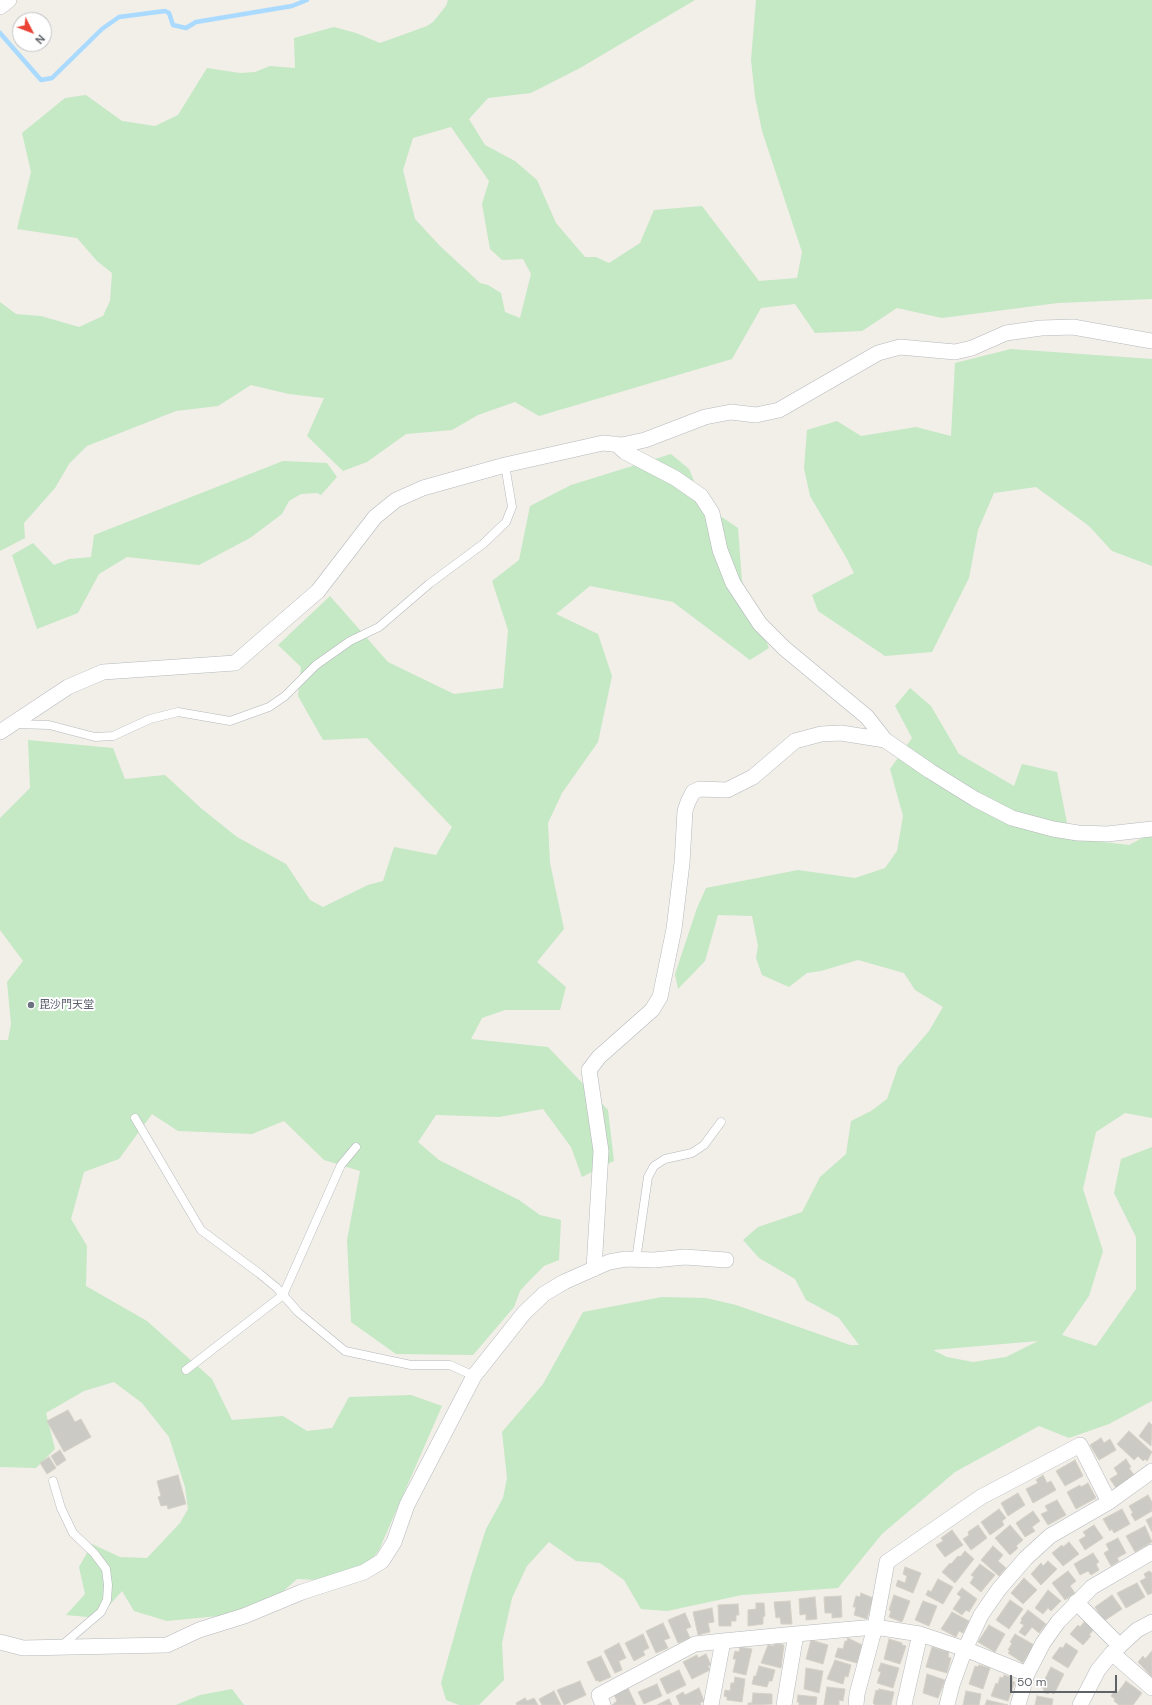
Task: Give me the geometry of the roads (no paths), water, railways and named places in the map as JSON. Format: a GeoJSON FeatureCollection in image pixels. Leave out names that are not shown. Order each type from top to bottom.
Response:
{"type":"FeatureCollection","features":[{"type":"Feature","properties":{"kind":"street"},"geometry":{"type":"LineString","coordinates":[[0,7],[9,0]]}},
{"type":"Feature","properties":{"kind":"street"},"geometry":{"type":"LineString","coordinates":[[0,732],[68,687],[103,672],[235,663],[318,592],[375,517],[396,500],[423,488],[505,465],[603,443],[622,445],[645,440],[705,417],[731,412],[756,415],[779,410],[878,353],[900,347],[955,352],[972,348],[1006,333],[1041,328],[1073,327],[1152,341]]}},
{"type":"Feature","properties":{"kind":"street"},"geometry":{"type":"LineString","coordinates":[[616,444],[625,452],[675,478],[701,496],[712,513],[720,550],[733,583],[760,624],[784,648],[867,717],[885,740],[930,771],[975,799],[1012,818],[1053,829],[1078,833],[1107,834],[1152,829]]}},
{"type":"Feature","properties":{"kind":"street"},"geometry":{"type":"LineString","coordinates":[[594,1269],[601,1151],[588,1070],[599,1057],[652,1010],[660,997],[674,929],[682,863],[685,811],[690,797],[693,792],[700,789],[728,790],[740,784],[753,777],[795,741],[821,734],[841,733],[885,740]]}},
{"type":"Feature","properties":{"kind":"street"},"geometry":{"type":"LineString","coordinates":[[0,1642],[24,1648],[167,1645],[199,1630],[244,1616],[302,1592],[364,1572],[382,1561],[394,1542],[407,1505],[474,1376],[524,1313],[544,1294],[564,1282],[609,1262],[685,1257],[726,1260]]}},
{"type":"Feature","properties":{"kind":"street"},"geometry":{"type":"LineString","coordinates":[[856,1705],[857,1694],[875,1628],[887,1562],[981,1497],[1080,1446],[1109,1502]]}},
{"type":"Feature","properties":{"kind":"street"},"geometry":{"type":"LineString","coordinates":[[947,1705],[952,1685],[965,1650],[981,1615],[995,1594],[1026,1558],[1050,1536],[1109,1502],[1152,1471]]}},
{"type":"Feature","properties":{"kind":"street"},"geometry":{"type":"LineString","coordinates":[[1018,1705],[1026,1674],[1043,1643],[1058,1622],[1092,1587],[1152,1552]]}},
{"type":"Feature","properties":{"kind":"street"},"geometry":{"type":"LineString","coordinates":[[1076,1602],[1152,1688]]}},
{"type":"Feature","properties":{"kind":"street"},"geometry":{"type":"LineString","coordinates":[[1080,1705],[1098,1670],[1116,1649],[1137,1630],[1152,1622]]}},
{"type":"Feature","properties":{"kind":"street"},"geometry":{"type":"LineString","coordinates":[[603,1705],[599,1695],[695,1644],[875,1628],[920,1634],[1026,1674]]}},
{"type":"Feature","properties":{"kind":"street"},"geometry":{"type":"LineString","coordinates":[[784,1705],[796,1634]]}},
{"type":"Feature","properties":{"kind":"street"},"geometry":{"type":"LineString","coordinates":[[904,1705],[920,1634]]}},
{"type":"Feature","properties":{"kind":"street"},"geometry":{"type":"LineString","coordinates":[[711,1705],[723,1641]]}},
{"type":"Feature","properties":{"kind":"lane"},"geometry":{"type":"LineString","coordinates":[[14,724],[49,725],[95,737],[113,736],[150,719],[178,712],[230,721],[270,707],[285,696],[316,665],[350,641],[379,627],[428,584],[483,544],[506,522],[512,507],[505,465]]}},
{"type":"Feature","properties":{"kind":"lane"},"geometry":{"type":"LineString","coordinates":[[135,1118],[201,1230],[260,1274],[283,1295],[298,1312],[345,1351],[411,1365],[450,1366],[474,1376]]}},
{"type":"Feature","properties":{"kind":"lane"},"geometry":{"type":"LineString","coordinates":[[636,1260],[648,1177],[654,1166],[665,1160],[692,1153],[704,1145],[721,1122]]}},
{"type":"Feature","properties":{"kind":"lane"},"geometry":{"type":"LineString","coordinates":[[186,1370],[283,1295],[341,1165],[356,1147]]}},
{"type":"Feature","properties":{"kind":"lane"},"geometry":{"type":"LineString","coordinates":[[53,1481],[61,1508],[73,1532],[94,1553],[106,1569],[108,1585],[107,1600],[101,1612],[60,1647]]}},
{"type":"Feature","properties":{"kind":"waterway"},"geometry":{"type":"LineString","coordinates":[[0,33],[41,80],[52,78],[102,29],[119,17],[165,11],[169,13],[173,25],[186,28],[196,22],[292,6],[307,0]]}},
{"type":"Feature","properties":{"kind":"place","name":"毘沙門天堂"},"geometry":{"type":"Point","coordinates":[31,1005]}}]}
